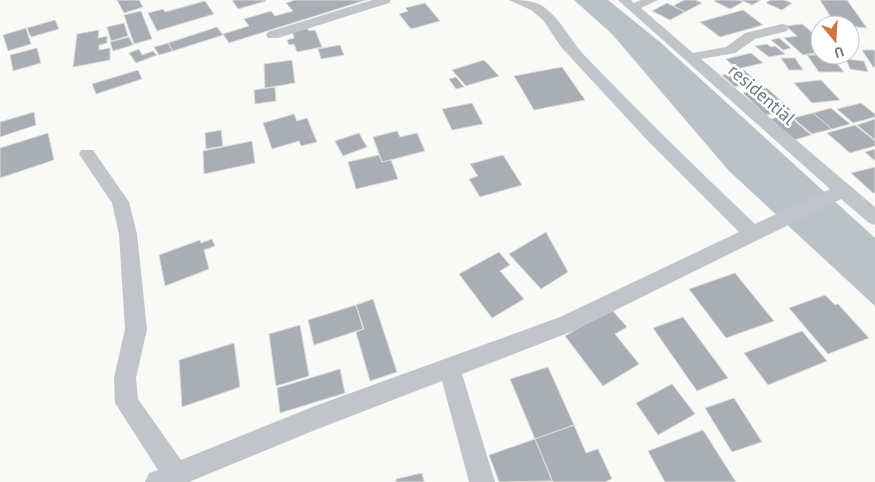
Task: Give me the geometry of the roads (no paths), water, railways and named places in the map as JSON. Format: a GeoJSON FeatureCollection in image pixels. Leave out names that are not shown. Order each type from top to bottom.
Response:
{"type":"FeatureCollection","features":[{"type":"Feature","properties":{"kind":"street"},"geometry":{"type":"LineString","coordinates":[[273,35],[385,0]]}},
{"type":"Feature","properties":{"kind":"street"},"geometry":{"type":"LineString","coordinates":[[515,0],[535,7],[547,17],[566,44],[647,130],[762,230]]}},
{"type":"Feature","properties":{"kind":"street"},"geometry":{"type":"LineString","coordinates":[[629,3],[652,0]]}},
{"type":"Feature","properties":{"kind":"street","name":"residential"},"geometry":{"type":"LineString","coordinates":[[629,3],[691,57],[838,192],[856,202],[875,218]]}},
{"type":"Feature","properties":{"kind":"street"},"geometry":{"type":"LineString","coordinates":[[691,57],[730,50],[750,36],[782,28]]}},
{"type":"Feature","properties":{"kind":"street"},"geometry":{"type":"LineString","coordinates":[[87,154],[120,202],[128,234],[136,329],[125,378],[127,403],[167,478],[315,418],[566,324],[838,192]]}},
{"type":"Feature","properties":{"kind":"street"},"geometry":{"type":"LineString","coordinates":[[856,202],[875,196]]}},
{"type":"Feature","properties":{"kind":"street"},"geometry":{"type":"LineString","coordinates":[[449,368],[482,482]]}}]}
